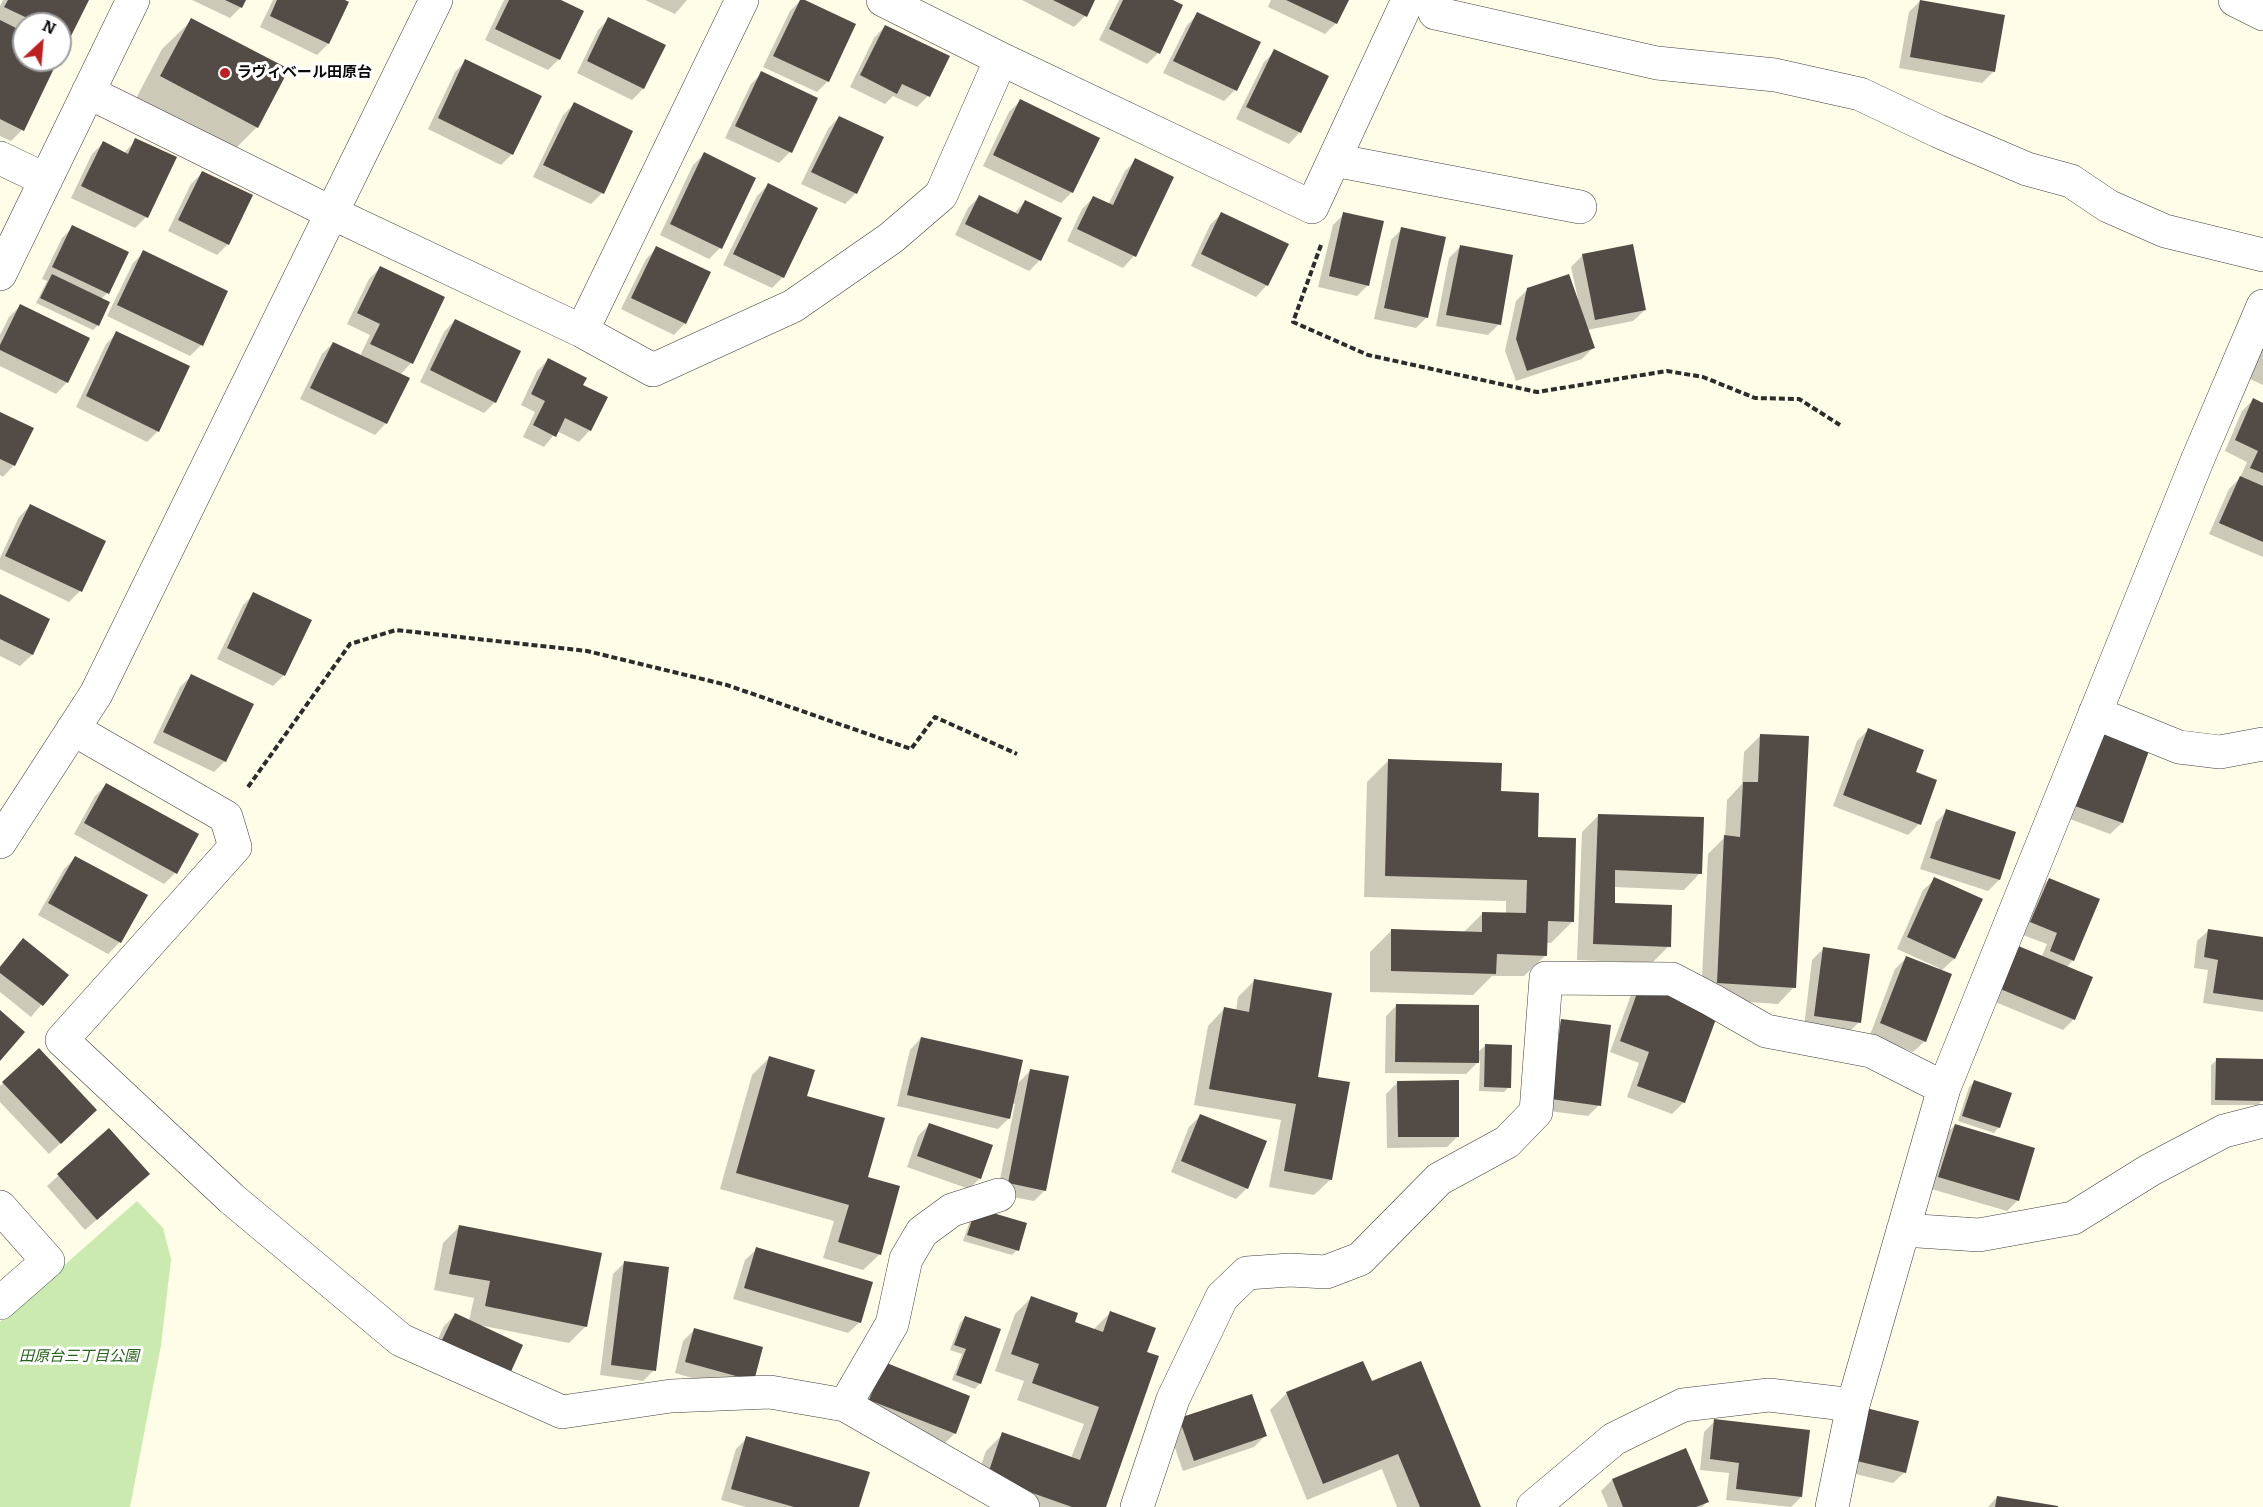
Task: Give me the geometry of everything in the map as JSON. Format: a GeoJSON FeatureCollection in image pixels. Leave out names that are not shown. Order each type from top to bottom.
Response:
{"type":"FeatureCollection","features":[{"type":"Feature","properties":{"kind":"street"},"geometry":{"type":"LineString","coordinates":[[0,274],[133,0]]}},
{"type":"Feature","properties":{"kind":"street"},"geometry":{"type":"LineString","coordinates":[[0,842],[96,694],[436,0]]}},
{"type":"Feature","properties":{"kind":"street"},"geometry":{"type":"LineString","coordinates":[[582,331],[742,0]]}},
{"type":"Feature","properties":{"kind":"street"},"geometry":{"type":"LineString","coordinates":[[883,0],[1001,59],[1312,207],[1334,160],[1422,7],[1657,63],[1774,75],[1860,94],[2027,169],[2071,181],[2108,206],[2165,231],[2263,255]]}},
{"type":"Feature","properties":{"kind":"street"},"geometry":{"type":"LineString","coordinates":[[2235,0],[2263,14]]}},
{"type":"Feature","properties":{"kind":"street"},"geometry":{"type":"LineString","coordinates":[[88,92],[332,213],[582,331],[653,370],[793,306],[891,238],[941,195],[1001,59]]}},
{"type":"Feature","properties":{"kind":"street"},"geometry":{"type":"LineString","coordinates":[[0,158],[46,180]]}},
{"type":"Feature","properties":{"kind":"street"},"geometry":{"type":"LineString","coordinates":[[1334,160],[1580,207]]}},
{"type":"Feature","properties":{"kind":"street"},"geometry":{"type":"LineString","coordinates":[[1832,1507],[1853,1405],[1944,1088],[2197,461],[2263,306]]}},
{"type":"Feature","properties":{"kind":"street"},"geometry":{"type":"LineString","coordinates":[[2095,713],[2179,747],[2220,752],[2263,744]]}},
{"type":"Feature","properties":{"kind":"street"},"geometry":{"type":"LineString","coordinates":[[73,729],[226,817],[235,848],[62,1040],[232,1199],[401,1340],[562,1412],[671,1396],[770,1392],[845,1405],[1023,1507]]}},
{"type":"Feature","properties":{"kind":"street"},"geometry":{"type":"LineString","coordinates":[[1137,1507],[1173,1399],[1222,1297],[1247,1273],[1290,1270],[1326,1272],[1360,1259],[1439,1179],[1507,1142],[1536,1112],[1546,978],[1672,979],[1766,1032],[1871,1051],[1944,1088]]}},
{"type":"Feature","properties":{"kind":"street"},"geometry":{"type":"LineString","coordinates":[[1903,1230],[1980,1235],[2073,1218],[2150,1170],[2224,1131],[2263,1121]]}},
{"type":"Feature","properties":{"kind":"street"},"geometry":{"type":"LineString","coordinates":[[845,1405],[892,1324],[906,1259],[922,1232],[952,1210],[999,1195]]}},
{"type":"Feature","properties":{"kind":"street"},"geometry":{"type":"LineString","coordinates":[[0,1207],[48,1261],[0,1303]]}},
{"type":"Feature","properties":{"kind":"street"},"geometry":{"type":"LineString","coordinates":[[1533,1507],[1614,1439],[1683,1405],[1769,1395],[1853,1405]]}},
{"type":"Feature","properties":{"kind":"path"},"geometry":{"type":"LineString","coordinates":[[1312,207],[1326,231],[1293,322],[1368,355],[1537,392],[1667,371],[1703,377],[1755,398],[1799,399],[1840,425]]}},
{"type":"Feature","properties":{"kind":"path"},"geometry":{"type":"LineString","coordinates":[[226,817],[350,644],[396,630],[587,651],[728,685],[911,748],[935,717],[1017,754]]}},
{"type":"Feature","properties":{"kind":"green space","name":"田原台三丁目公園"},"geometry":{"type":"Polygon","coordinates":[[[137,1201],[163,1228],[171,1259],[161,1345],[130,1507],[0,1507],[0,1322],[137,1201]]]}},
{"type":"Feature","properties":{"kind":"building"},"geometry":{"type":"Polygon","coordinates":[[[8,0],[89,0],[72,34],[72,12],[15,12],[4,7],[8,0]]]}},
{"type":"Feature","properties":{"kind":"building"},"geometry":{"type":"Polygon","coordinates":[[[225,0],[246,0],[242,8],[225,0]]]}},
{"type":"Feature","properties":{"kind":"building"},"geometry":{"type":"Polygon","coordinates":[[[277,0],[345,0],[349,2],[329,44],[270,16],[277,0]]]}},
{"type":"Feature","properties":{"kind":"building"},"geometry":{"type":"Polygon","coordinates":[[[509,0],[561,0],[584,11],[560,60],[495,29],[509,0]]]}},
{"type":"Feature","properties":{"kind":"building"},"geometry":{"type":"Polygon","coordinates":[[[800,0],[805,0],[856,24],[829,82],[773,56],[800,0]]]}},
{"type":"Feature","properties":{"kind":"building"},"geometry":{"type":"Polygon","coordinates":[[[1053,0],[1095,0],[1087,17],[1053,0]]]}},
{"type":"Feature","properties":{"kind":"building"},"geometry":{"type":"Polygon","coordinates":[[[1123,0],[1173,0],[1183,5],[1160,54],[1109,29],[1123,0]]]}},
{"type":"Feature","properties":{"kind":"building"},"geometry":{"type":"Polygon","coordinates":[[[1286,0],[1349,0],[1337,24],[1286,0]]]}},
{"type":"Feature","properties":{"kind":"building"},"geometry":{"type":"Polygon","coordinates":[[[1920,0],[2005,15],[1995,72],[1910,57],[1920,0]]]}},
{"type":"Feature","properties":{"kind":"building"},"geometry":{"type":"Polygon","coordinates":[[[1197,12],[1261,42],[1237,91],[1173,61],[1197,12]]]}},
{"type":"Feature","properties":{"kind":"building"},"geometry":{"type":"Polygon","coordinates":[[[608,17],[666,45],[644,89],[587,61],[608,17]]]}},
{"type":"Feature","properties":{"kind":"building","name":"ラヴィベール田原台"},"geometry":{"type":"Polygon","coordinates":[[[191,18],[289,69],[258,128],[160,76],[191,18]]]}},
{"type":"Feature","properties":{"kind":"building"},"geometry":{"type":"Polygon","coordinates":[[[0,20],[12,26],[12,72],[52,72],[24,131],[0,119],[0,20]]]}},
{"type":"Feature","properties":{"kind":"building"},"geometry":{"type":"Polygon","coordinates":[[[885,25],[950,56],[930,97],[902,84],[897,94],[860,75],[885,25]]]}},
{"type":"Feature","properties":{"kind":"building"},"geometry":{"type":"Polygon","coordinates":[[[1274,49],[1329,76],[1301,133],[1246,107],[1274,49]]]}},
{"type":"Feature","properties":{"kind":"building"},"geometry":{"type":"Polygon","coordinates":[[[465,59],[542,96],[513,155],[438,118],[465,59]]]}},
{"type":"Feature","properties":{"kind":"building"},"geometry":{"type":"Polygon","coordinates":[[[761,71],[818,98],[792,153],[735,126],[761,71]]]}},
{"type":"Feature","properties":{"kind":"building"},"geometry":{"type":"Polygon","coordinates":[[[1020,99],[1100,138],[1073,193],[993,155],[1020,99]]]}},
{"type":"Feature","properties":{"kind":"building"},"geometry":{"type":"Polygon","coordinates":[[[574,102],[633,131],[604,194],[543,165],[574,102]]]}},
{"type":"Feature","properties":{"kind":"building"},"geometry":{"type":"Polygon","coordinates":[[[839,116],[884,137],[857,194],[811,172],[839,116]]]}},
{"type":"Feature","properties":{"kind":"building"},"geometry":{"type":"Polygon","coordinates":[[[135,138],[177,157],[148,218],[81,186],[103,141],[128,154],[135,138]]]}},
{"type":"Feature","properties":{"kind":"building"},"geometry":{"type":"Polygon","coordinates":[[[704,152],[756,178],[722,249],[670,224],[704,152]]]}},
{"type":"Feature","properties":{"kind":"building"},"geometry":{"type":"Polygon","coordinates":[[[1135,158],[1174,177],[1136,257],[1077,229],[1093,196],[1113,205],[1135,158]]]}},
{"type":"Feature","properties":{"kind":"building"},"geometry":{"type":"Polygon","coordinates":[[[202,171],[253,195],[229,245],[178,220],[202,171]]]}},
{"type":"Feature","properties":{"kind":"building"},"geometry":{"type":"Polygon","coordinates":[[[768,183],[818,208],[784,278],[733,254],[768,183]]]}},
{"type":"Feature","properties":{"kind":"building"},"geometry":{"type":"Polygon","coordinates":[[[979,195],[1018,214],[1025,200],[1062,218],[1041,261],[965,224],[979,195]]]}},
{"type":"Feature","properties":{"kind":"building"},"geometry":{"type":"Polygon","coordinates":[[[1221,212],[1289,244],[1268,286],[1201,254],[1221,212]]]}},
{"type":"Feature","properties":{"kind":"building"},"geometry":{"type":"Polygon","coordinates":[[[1343,212],[1384,221],[1369,286],[1329,276],[1343,212]]]}},
{"type":"Feature","properties":{"kind":"building"},"geometry":{"type":"Polygon","coordinates":[[[72,225],[129,252],[109,294],[52,267],[72,225]]]}},
{"type":"Feature","properties":{"kind":"building"},"geometry":{"type":"Polygon","coordinates":[[[1401,227],[1446,237],[1428,318],[1384,308],[1401,227]]]}},
{"type":"Feature","properties":{"kind":"building"},"geometry":{"type":"Polygon","coordinates":[[[1633,244],[1646,310],[1595,320],[1582,254],[1633,244]]]}},
{"type":"Feature","properties":{"kind":"building"},"geometry":{"type":"Polygon","coordinates":[[[1460,245],[1513,255],[1501,325],[1446,315],[1460,245]]]}},
{"type":"Feature","properties":{"kind":"building"},"geometry":{"type":"Polygon","coordinates":[[[656,246],[711,272],[686,324],[631,298],[656,246]]]}},
{"type":"Feature","properties":{"kind":"building"},"geometry":{"type":"Polygon","coordinates":[[[143,250],[228,291],[203,346],[117,305],[143,250]]]}},
{"type":"Feature","properties":{"kind":"building"},"geometry":{"type":"Polygon","coordinates":[[[380,266],[445,297],[413,364],[370,344],[380,324],[357,313],[380,266]]]}},
{"type":"Feature","properties":{"kind":"building"},"geometry":{"type":"Polygon","coordinates":[[[52,274],[110,302],[99,326],[40,298],[52,274]]]}},
{"type":"Feature","properties":{"kind":"building"},"geometry":{"type":"Polygon","coordinates":[[[1569,274],[1595,348],[1527,371],[1516,339],[1527,288],[1569,274]]]}},
{"type":"Feature","properties":{"kind":"building"},"geometry":{"type":"Polygon","coordinates":[[[20,304],[90,338],[68,383],[0,350],[0,345],[20,304]]]}},
{"type":"Feature","properties":{"kind":"building"},"geometry":{"type":"Polygon","coordinates":[[[455,319],[521,351],[496,403],[430,370],[455,319]]]}},
{"type":"Feature","properties":{"kind":"building"},"geometry":{"type":"Polygon","coordinates":[[[116,331],[190,366],[159,432],[86,396],[116,331]]]}},
{"type":"Feature","properties":{"kind":"building"},"geometry":{"type":"Polygon","coordinates":[[[333,342],[410,378],[387,424],[310,388],[333,342]]]}},
{"type":"Feature","properties":{"kind":"building"},"geometry":{"type":"Polygon","coordinates":[[[548,358],[587,378],[583,385],[608,397],[591,431],[565,418],[556,437],[533,425],[545,401],[531,394],[548,358]]]}},
{"type":"Feature","properties":{"kind":"building"},"geometry":{"type":"Polygon","coordinates":[[[2253,398],[2263,403],[2263,473],[2250,468],[2258,451],[2235,440],[2253,398]]]}},
{"type":"Feature","properties":{"kind":"building"},"geometry":{"type":"Polygon","coordinates":[[[0,412],[34,428],[15,466],[0,459],[0,412]]]}},
{"type":"Feature","properties":{"kind":"building"},"geometry":{"type":"Polygon","coordinates":[[[2240,476],[2263,486],[2263,542],[2219,523],[2240,476]]]}},
{"type":"Feature","properties":{"kind":"building"},"geometry":{"type":"Polygon","coordinates":[[[30,504],[106,541],[82,592],[5,556],[30,504]]]}},
{"type":"Feature","properties":{"kind":"building"},"geometry":{"type":"Polygon","coordinates":[[[253,592],[312,620],[285,676],[227,648],[253,592]]]}},
{"type":"Feature","properties":{"kind":"building"},"geometry":{"type":"Polygon","coordinates":[[[0,594],[50,619],[33,655],[0,639],[0,594]]]}},
{"type":"Feature","properties":{"kind":"building"},"geometry":{"type":"Polygon","coordinates":[[[191,674],[254,704],[226,762],[163,732],[191,674]]]}},
{"type":"Feature","properties":{"kind":"building"},"geometry":{"type":"Polygon","coordinates":[[[1868,728],[1924,750],[1916,772],[1937,780],[1921,825],[1843,795],[1868,728]]]}},
{"type":"Feature","properties":{"kind":"building"},"geometry":{"type":"Polygon","coordinates":[[[2100,730],[2150,748],[2123,823],[2072,805],[2100,730]]]}},
{"type":"Feature","properties":{"kind":"building"},"geometry":{"type":"Polygon","coordinates":[[[1760,734],[1809,736],[1796,988],[1717,983],[1724,835],[1740,837],[1743,782],[1758,782],[1760,734]]]}},
{"type":"Feature","properties":{"kind":"building"},"geometry":{"type":"Polygon","coordinates":[[[1388,759],[1502,763],[1501,791],[1539,793],[1538,837],[1576,838],[1574,922],[1548,921],[1547,956],[1497,954],[1496,974],[1391,971],[1391,929],[1482,932],[1482,912],[1526,913],[1527,880],[1385,876],[1388,759]]]}},
{"type":"Feature","properties":{"kind":"building"},"geometry":{"type":"Polygon","coordinates":[[[106,783],[199,834],[177,874],[84,823],[106,783]]]}},
{"type":"Feature","properties":{"kind":"building"},"geometry":{"type":"Polygon","coordinates":[[[1946,809],[2016,832],[2000,880],[1930,858],[1946,809]]]}},
{"type":"Feature","properties":{"kind":"building"},"geometry":{"type":"Polygon","coordinates":[[[1598,814],[1704,817],[1702,874],[1615,870],[1615,903],[1672,905],[1671,947],[1593,944],[1598,814]]]}},
{"type":"Feature","properties":{"kind":"building"},"geometry":{"type":"Polygon","coordinates":[[[75,856],[148,895],[121,943],[48,903],[75,856]]]}},
{"type":"Feature","properties":{"kind":"building"},"geometry":{"type":"Polygon","coordinates":[[[1934,877],[1983,899],[1955,959],[1907,937],[1934,877]]]}},
{"type":"Feature","properties":{"kind":"building"},"geometry":{"type":"Polygon","coordinates":[[[2049,878],[2100,899],[2074,961],[2050,951],[2057,933],[2030,922],[2049,878]]]}},
{"type":"Feature","properties":{"kind":"building"},"geometry":{"type":"Polygon","coordinates":[[[2208,929],[2263,937],[2263,1000],[2213,993],[2218,960],[2204,957],[2208,929]]]}},
{"type":"Feature","properties":{"kind":"building"},"geometry":{"type":"Polygon","coordinates":[[[23,938],[69,975],[43,1006],[0,973],[0,967],[23,938]]]}},
{"type":"Feature","properties":{"kind":"building"},"geometry":{"type":"Polygon","coordinates":[[[2016,945],[2093,977],[2075,1020],[1998,988],[2016,945]]]}},
{"type":"Feature","properties":{"kind":"building"},"geometry":{"type":"Polygon","coordinates":[[[1823,947],[1870,954],[1861,1023],[1814,1016],[1823,947]]]}},
{"type":"Feature","properties":{"kind":"building"},"geometry":{"type":"Polygon","coordinates":[[[1906,956],[1952,974],[1926,1042],[1880,1023],[1906,956]]]}},
{"type":"Feature","properties":{"kind":"building"},"geometry":{"type":"Polygon","coordinates":[[[1254,979],[1332,993],[1318,1077],[1350,1082],[1332,1180],[1284,1171],[1296,1104],[1209,1089],[1224,1007],[1249,1012],[1254,979]]]}},
{"type":"Feature","properties":{"kind":"building"},"geometry":{"type":"Polygon","coordinates":[[[1641,982],[1719,1011],[1685,1103],[1637,1086],[1649,1052],[1620,1041],[1641,982]]]}},
{"type":"Feature","properties":{"kind":"building"},"geometry":{"type":"Polygon","coordinates":[[[1396,1004],[1479,1005],[1479,1063],[1395,1062],[1396,1004]]]}},
{"type":"Feature","properties":{"kind":"building"},"geometry":{"type":"Polygon","coordinates":[[[0,1010],[25,1032],[0,1061],[0,1010]]]}},
{"type":"Feature","properties":{"kind":"building"},"geometry":{"type":"Polygon","coordinates":[[[1561,1019],[1611,1025],[1601,1106],[1551,1099],[1561,1019]]]}},
{"type":"Feature","properties":{"kind":"building"},"geometry":{"type":"Polygon","coordinates":[[[921,1037],[1023,1060],[1010,1119],[907,1095],[921,1037]]]}},
{"type":"Feature","properties":{"kind":"building"},"geometry":{"type":"Polygon","coordinates":[[[1485,1044],[1512,1045],[1511,1088],[1484,1087],[1485,1044]]]}},
{"type":"Feature","properties":{"kind":"building"},"geometry":{"type":"Polygon","coordinates":[[[39,1048],[97,1110],[61,1144],[2,1082],[39,1048]]]}},
{"type":"Feature","properties":{"kind":"building"},"geometry":{"type":"Polygon","coordinates":[[[769,1056],[815,1070],[807,1096],[885,1118],[868,1177],[900,1186],[881,1255],[838,1242],[849,1205],[736,1173],[769,1056]]]}},
{"type":"Feature","properties":{"kind":"building"},"geometry":{"type":"Polygon","coordinates":[[[2216,1058],[2263,1059],[2263,1101],[2215,1100],[2216,1058]]]}},
{"type":"Feature","properties":{"kind":"building"},"geometry":{"type":"Polygon","coordinates":[[[1030,1069],[1069,1076],[1046,1191],[1008,1183],[1030,1069]]]}},
{"type":"Feature","properties":{"kind":"building"},"geometry":{"type":"Polygon","coordinates":[[[1459,1080],[1459,1137],[1398,1137],[1397,1081],[1459,1080]]]}},
{"type":"Feature","properties":{"kind":"building"},"geometry":{"type":"Polygon","coordinates":[[[1974,1080],[2012,1093],[2000,1128],[1962,1116],[1974,1080]]]}},
{"type":"Feature","properties":{"kind":"building"},"geometry":{"type":"Polygon","coordinates":[[[1200,1114],[1267,1141],[1248,1189],[1181,1161],[1200,1114]]]}},
{"type":"Feature","properties":{"kind":"building"},"geometry":{"type":"Polygon","coordinates":[[[929,1123],[993,1145],[981,1179],[917,1156],[929,1123]]]}},
{"type":"Feature","properties":{"kind":"building"},"geometry":{"type":"Polygon","coordinates":[[[1955,1124],[2035,1148],[2019,1201],[1938,1177],[1955,1124]]]}},
{"type":"Feature","properties":{"kind":"building"},"geometry":{"type":"Polygon","coordinates":[[[109,1128],[150,1174],[97,1220],[57,1174],[109,1128]]]}},
{"type":"Feature","properties":{"kind":"building"},"geometry":{"type":"Polygon","coordinates":[[[976,1208],[1027,1223],[1019,1251],[967,1235],[976,1208]]]}},
{"type":"Feature","properties":{"kind":"building"},"geometry":{"type":"Polygon","coordinates":[[[459,1225],[602,1253],[587,1327],[485,1306],[490,1281],[449,1274],[459,1225]]]}},
{"type":"Feature","properties":{"kind":"building"},"geometry":{"type":"Polygon","coordinates":[[[756,1247],[873,1282],[861,1323],[744,1288],[756,1247]]]}},
{"type":"Feature","properties":{"kind":"building"},"geometry":{"type":"Polygon","coordinates":[[[624,1261],[669,1267],[656,1371],[611,1365],[624,1261]]]}},
{"type":"Feature","properties":{"kind":"building"},"geometry":{"type":"Polygon","coordinates":[[[1031,1296],[1078,1313],[1075,1322],[1103,1332],[1110,1311],[1156,1328],[1147,1352],[1159,1356],[1106,1507],[1072,1507],[987,1477],[1002,1432],[1080,1460],[1099,1407],[1032,1383],[1039,1364],[1011,1354],[1031,1296]]]}},
{"type":"Feature","properties":{"kind":"building"},"geometry":{"type":"Polygon","coordinates":[[[455,1313],[523,1345],[509,1376],[440,1344],[455,1313]]]}},
{"type":"Feature","properties":{"kind":"building"},"geometry":{"type":"Polygon","coordinates":[[[965,1316],[1001,1329],[981,1384],[956,1375],[966,1349],[954,1345],[965,1316]]]}},
{"type":"Feature","properties":{"kind":"building"},"geometry":{"type":"Polygon","coordinates":[[[694,1328],[763,1347],[754,1381],[685,1362],[694,1328]]]}},
{"type":"Feature","properties":{"kind":"building"},"geometry":{"type":"Polygon","coordinates":[[[1363,1361],[1372,1381],[1421,1361],[1481,1507],[1420,1507],[1398,1454],[1323,1484],[1286,1392],[1363,1361]]]}},
{"type":"Feature","properties":{"kind":"building"},"geometry":{"type":"Polygon","coordinates":[[[884,1362],[970,1396],[956,1434],[869,1400],[884,1362]]]}},
{"type":"Feature","properties":{"kind":"building"},"geometry":{"type":"Polygon","coordinates":[[[1252,1394],[1267,1436],[1194,1461],[1179,1418],[1252,1394]]]}},
{"type":"Feature","properties":{"kind":"building"},"geometry":{"type":"Polygon","coordinates":[[[1866,1408],[1919,1421],[1906,1473],[1853,1460],[1866,1408]]]}},
{"type":"Feature","properties":{"kind":"building"},"geometry":{"type":"Polygon","coordinates":[[[1714,1419],[1810,1430],[1802,1497],[1736,1489],[1739,1463],[1710,1459],[1714,1419]]]}},
{"type":"Feature","properties":{"kind":"building"},"geometry":{"type":"Polygon","coordinates":[[[746,1436],[870,1472],[859,1507],[794,1507],[731,1489],[746,1436]]]}},
{"type":"Feature","properties":{"kind":"building"},"geometry":{"type":"Polygon","coordinates":[[[1686,1448],[1709,1502],[1696,1507],[1623,1507],[1612,1479],[1686,1448]]]}},
{"type":"Feature","properties":{"kind":"building"},"geometry":{"type":"Polygon","coordinates":[[[1997,1496],[2058,1506],[2058,1507],[1995,1507],[1997,1496]]]}},
{"type":"Feature","properties":{"kind":"place","name":"ラヴィベール田原台"},"geometry":{"type":"Point","coordinates":[225,73]}}]}
